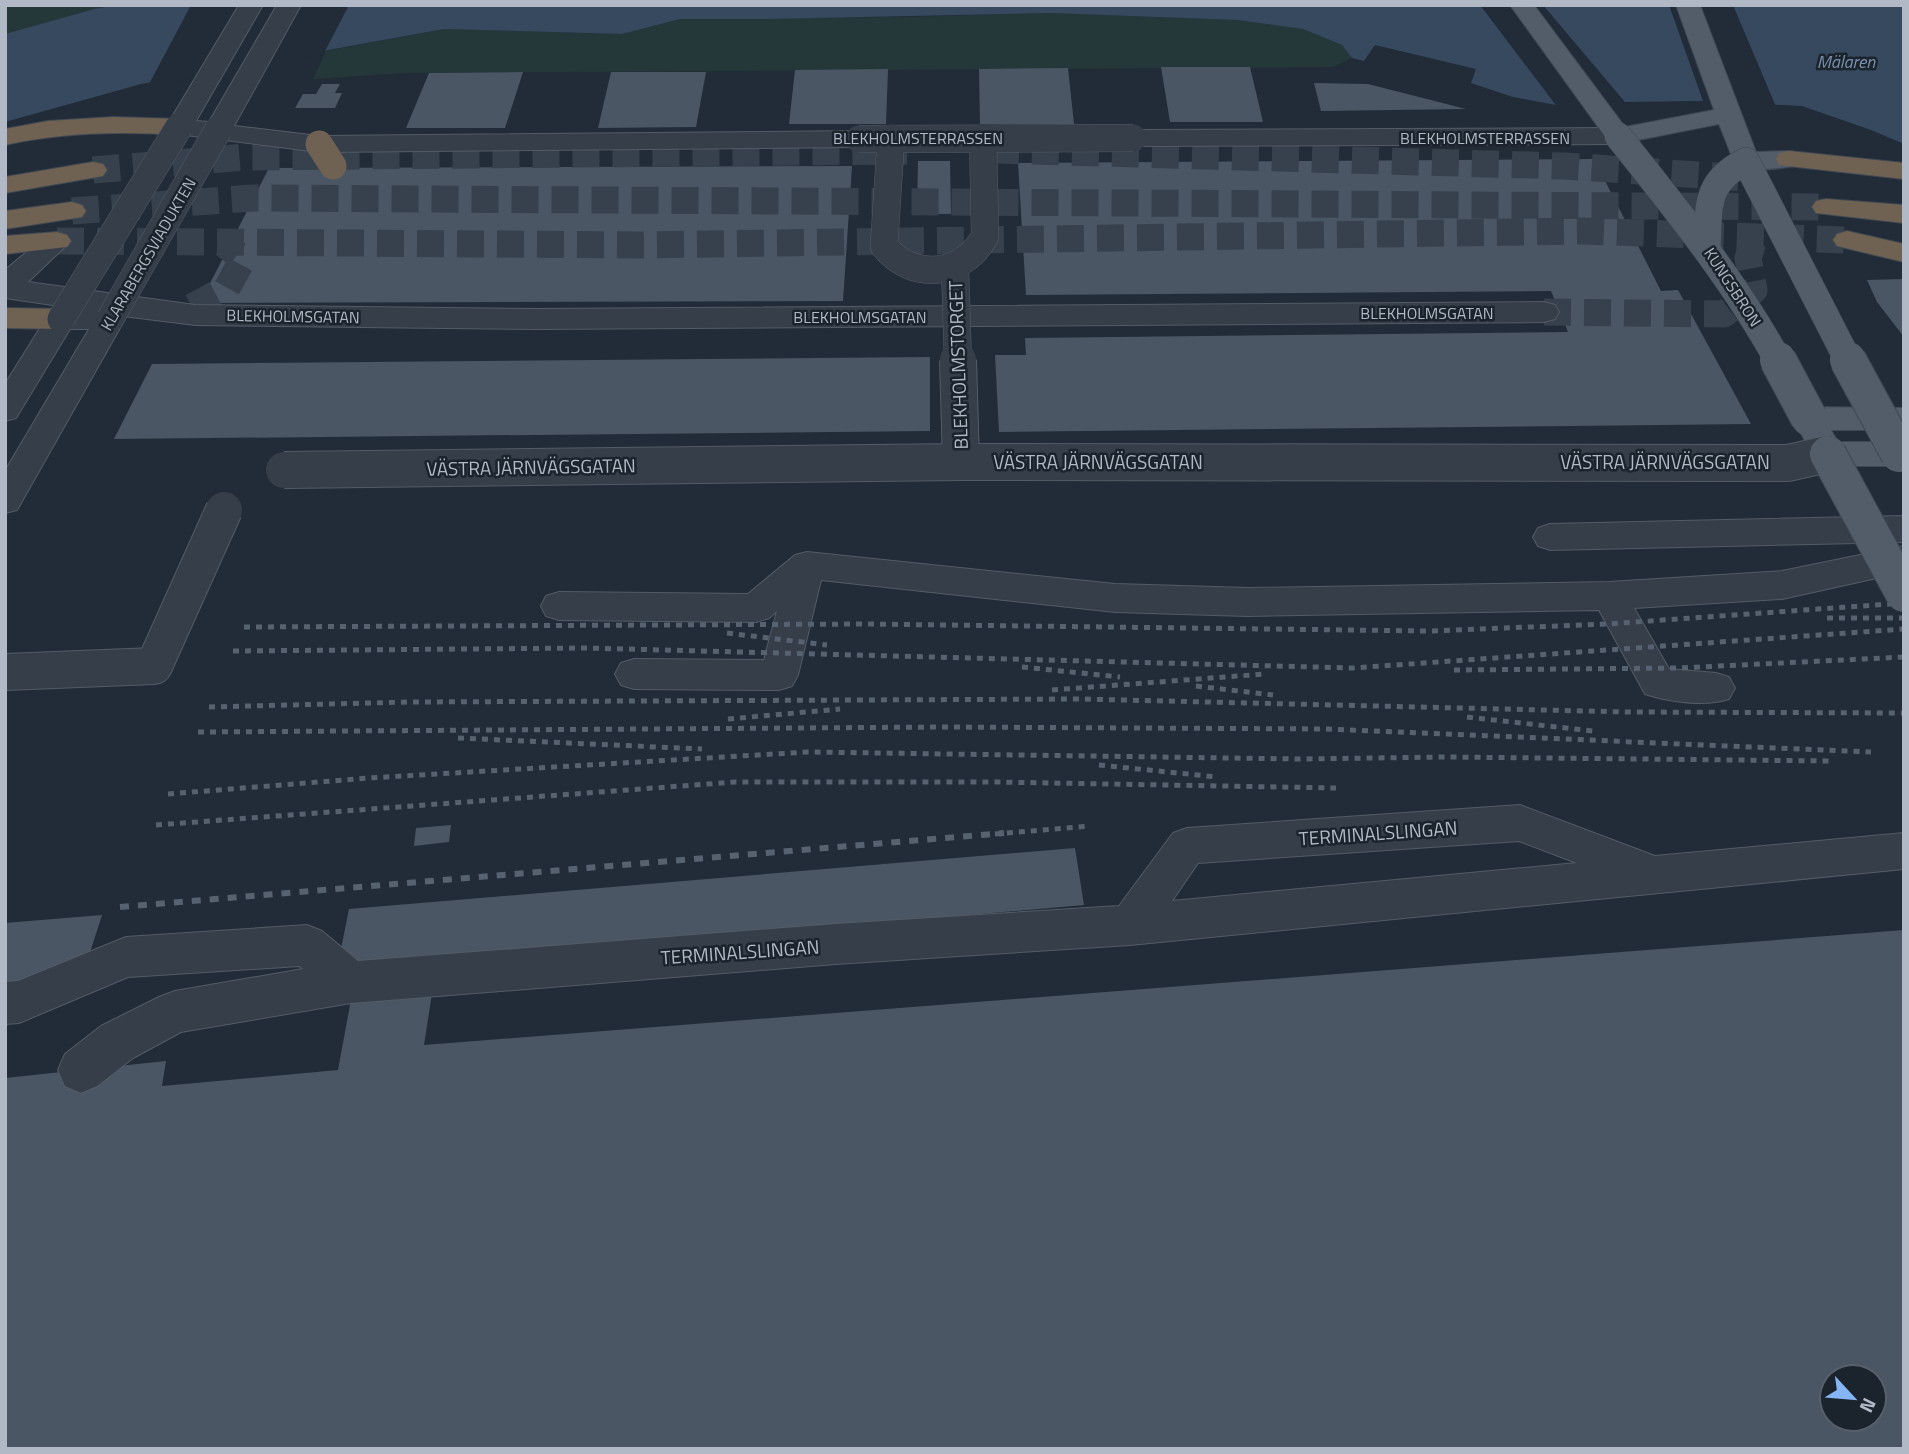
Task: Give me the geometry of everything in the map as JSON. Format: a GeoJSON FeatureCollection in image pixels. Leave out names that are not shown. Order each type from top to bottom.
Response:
{"type":"FeatureCollection","features":[{"type":"Feature","properties":{"kind":"highway"},"geometry":{"type":"LineString","coordinates":[[5,137],[29,131],[80,125],[178,127]]}},
{"type":"Feature","properties":{"kind":"highway"},"geometry":{"type":"LineString","coordinates":[[5,161],[64,149],[112,145]]}},
{"type":"Feature","properties":{"kind":"highway"},"geometry":{"type":"LineString","coordinates":[[1788,159],[1904,171]]}},
{"type":"Feature","properties":{"kind":"highway"},"geometry":{"type":"LineString","coordinates":[[5,185],[93,170]]}},
{"type":"Feature","properties":{"kind":"highway"},"geometry":{"type":"LineString","coordinates":[[1904,191],[1820,195],[1904,214]]}},
{"type":"Feature","properties":{"kind":"highway"},"geometry":{"type":"LineString","coordinates":[[5,220],[72,211]]}},
{"type":"Feature","properties":{"kind":"highway"},"geometry":{"type":"LineString","coordinates":[[1904,237],[1847,240],[1904,253]]}},
{"type":"Feature","properties":{"kind":"highway"},"geometry":{"type":"LineString","coordinates":[[5,245],[57,241]]}},
{"type":"Feature","properties":{"kind":"highway"},"geometry":{"type":"LineString","coordinates":[[5,318],[61,319]]}},
{"type":"Feature","properties":{"kind":"main road","name":"KUNGSBRON"},"geometry":{"type":"LineString","coordinates":[[1522,5],[1618,136],[1707,247],[1758,324],[1904,594]]}},
{"type":"Feature","properties":{"kind":"main road"},"geometry":{"type":"LineString","coordinates":[[1688,5],[1746,160],[1818,306],[1891,419],[1902,457],[1828,454]]}},
{"type":"Feature","properties":{"kind":"main road"},"geometry":{"type":"LineString","coordinates":[[1618,136],[1727,115]]}},
{"type":"Feature","properties":{"kind":"main road"},"geometry":{"type":"LineString","coordinates":[[1707,247],[1711,190],[1720,175],[1746,160],[1788,159]]}},
{"type":"Feature","properties":{"kind":"main road"},"geometry":{"type":"LineString","coordinates":[[1809,418],[1891,419]]}},
{"type":"Feature","properties":{"kind":"street","name":"KLARABERGSVIADUKTEN"},"geometry":{"type":"LineString","coordinates":[[5,410],[251,5]]}},
{"type":"Feature","properties":{"kind":"street","name":"KLARABERGSVIADUKTEN"},"geometry":{"type":"LineString","coordinates":[[5,501],[289,5]]}},
{"type":"Feature","properties":{"kind":"street","name":"BLEKHOLMSTERRASSEN"},"geometry":{"type":"LineString","coordinates":[[178,127],[218,130],[326,155],[891,138],[1618,136]]}},
{"type":"Feature","properties":{"kind":"street","name":"BLEKHOLMSTORGET"},"geometry":{"type":"LineString","coordinates":[[891,138],[884,246],[891,259],[922,270],[955,268],[972,258],[981,248],[985,236],[983,138]]}},
{"type":"Feature","properties":{"kind":"street"},"geometry":{"type":"LineString","coordinates":[[5,287],[57,241]]}},
{"type":"Feature","properties":{"kind":"street","name":"BLEKHOLMSTORGET"},"geometry":{"type":"LineString","coordinates":[[955,268],[961,462]]}},
{"type":"Feature","properties":{"kind":"street","name":"BLEKHOLMSGATAN"},"geometry":{"type":"LineString","coordinates":[[5,287],[184,311],[537,319],[1544,312]]}},
{"type":"Feature","properties":{"kind":"street"},"geometry":{"type":"LineString","coordinates":[[61,319],[110,319]]}},
{"type":"Feature","properties":{"kind":"street","name":"VÄSTRA JÄRNVÄGSGATAN"},"geometry":{"type":"LineString","coordinates":[[284,470],[961,462],[1788,463],[1828,454]]}},
{"type":"Feature","properties":{"kind":"street"},"geometry":{"type":"LineString","coordinates":[[5,673],[153,666],[224,510]]}},
{"type":"Feature","properties":{"kind":"street"},"geometry":{"type":"LineString","coordinates":[[1550,537],[1904,529]]}},
{"type":"Feature","properties":{"kind":"street"},"geometry":{"type":"LineString","coordinates":[[559,606],[756,608],[807,565],[1115,598],[1248,602],[1609,596],[1782,584],[1904,559]]}},
{"type":"Feature","properties":{"kind":"street"},"geometry":{"type":"LineString","coordinates":[[634,674],[779,675],[807,565]]}},
{"type":"Feature","properties":{"kind":"street"},"geometry":{"type":"LineString","coordinates":[[1609,596],[1658,683],[1716,688]]}},
{"type":"Feature","properties":{"kind":"street","name":"TERMINALSLINGAN"},"geometry":{"type":"LineString","coordinates":[[1130,925],[1186,846],[1520,823],[1657,875]]}},
{"type":"Feature","properties":{"kind":"street","name":"TERMINALSLINGAN"},"geometry":{"type":"LineString","coordinates":[[81,1070],[117,1042],[175,1012],[351,982],[836,944],[1130,925],[1904,851]]}},
{"type":"Feature","properties":{"kind":"street"},"geometry":{"type":"LineString","coordinates":[[5,1003],[19,1002],[126,957],[307,945],[351,982]]}},
{"type":"Feature","properties":{"kind":"green space"},"geometry":{"type":"Polygon","coordinates":[[[5,5],[116,5],[5,34],[5,5]]]}},
{"type":"Feature","properties":{"kind":"green space"},"geometry":{"type":"Polygon","coordinates":[[[1051,13],[1237,20],[1303,29],[1342,45],[1352,58],[1332,67],[404,73],[313,79],[326,51],[444,29],[622,34],[680,19],[1051,13]]]}},
{"type":"Feature","properties":{"kind":"water","name":"Mälaren"},"geometry":{"type":"Polygon","coordinates":[[[116,5],[1904,5],[1904,144],[1802,106],[1704,101],[1556,105],[1513,97],[1471,83],[1476,69],[1375,45],[1364,61],[1352,58],[1342,45],[1303,29],[1237,20],[1051,13],[680,19],[622,34],[444,29],[141,84],[5,122],[5,34],[116,5]]]}},
{"type":"Feature","properties":{"kind":"pier"},"geometry":{"type":"Polygon","coordinates":[[[191,5],[349,5],[323,55],[148,86],[191,5]]]}},
{"type":"Feature","properties":{"kind":"pier"},"geometry":{"type":"Polygon","coordinates":[[[1480,5],[1543,5],[1625,102],[1703,101],[1669,5],[1733,5],[1777,109],[1703,105],[1558,108],[1480,5]]]}},
{"type":"Feature","properties":{"kind":"building"},"geometry":{"type":"Polygon","coordinates":[[[1161,67],[1250,67],[1263,122],[1170,122],[1161,67]]]}},
{"type":"Feature","properties":{"kind":"building"},"geometry":{"type":"Polygon","coordinates":[[[1068,68],[1074,124],[980,124],[979,69],[1068,68]]]}},
{"type":"Feature","properties":{"kind":"building"},"geometry":{"type":"Polygon","coordinates":[[[888,69],[886,124],[789,124],[795,70],[888,69]]]}},
{"type":"Feature","properties":{"kind":"building"},"geometry":{"type":"Polygon","coordinates":[[[523,72],[505,128],[406,128],[429,73],[523,72]]]}},
{"type":"Feature","properties":{"kind":"building"},"geometry":{"type":"Polygon","coordinates":[[[611,72],[706,72],[696,127],[598,128],[611,72]]]}},
{"type":"Feature","properties":{"kind":"building"},"geometry":{"type":"Polygon","coordinates":[[[1314,83],[1368,84],[1466,109],[1321,111],[1314,83]]]}},
{"type":"Feature","properties":{"kind":"building"},"geometry":{"type":"Polygon","coordinates":[[[322,84],[340,84],[335,93],[342,93],[335,108],[295,108],[303,94],[316,94],[322,84]]]}},
{"type":"Feature","properties":{"kind":"building"},"geometry":{"type":"Polygon","coordinates":[[[1594,159],[1661,291],[1678,290],[1751,424],[999,432],[995,355],[1026,355],[1025,338],[1568,332],[1551,291],[1026,295],[1018,163],[1594,159]]]}},
{"type":"Feature","properties":{"kind":"building"},"geometry":{"type":"Polygon","coordinates":[[[918,161],[950,161],[951,214],[917,214],[918,161]]]}},
{"type":"Feature","properties":{"kind":"building"},"geometry":{"type":"Polygon","coordinates":[[[852,166],[843,301],[200,303],[269,168],[852,166]]]}},
{"type":"Feature","properties":{"kind":"building"},"geometry":{"type":"Polygon","coordinates":[[[1904,279],[1904,337],[1877,302],[1867,280],[1904,279]]]}},
{"type":"Feature","properties":{"kind":"building"},"geometry":{"type":"Polygon","coordinates":[[[930,357],[930,431],[114,439],[152,364],[930,357]]]}},
{"type":"Feature","properties":{"kind":"building"},"geometry":{"type":"Polygon","coordinates":[[[451,825],[449,842],[414,846],[416,828],[451,825]]]}},
{"type":"Feature","properties":{"kind":"building"},"geometry":{"type":"Polygon","coordinates":[[[1075,848],[1084,905],[437,961],[424,1045],[1904,930],[1904,1449],[5,1449],[5,1078],[166,1061],[162,1086],[338,1070],[357,967],[337,969],[349,909],[1075,848]]]}},
{"type":"Feature","properties":{"kind":"building"},"geometry":{"type":"Polygon","coordinates":[[[102,915],[76,996],[16,1001],[5,1032],[5,923],[102,915]]]}},
{"type":"Feature","properties":{"kind":"tunnel"},"geometry":{"type":"LineString","coordinates":[[992,150],[1565,166],[1760,179]]}},
{"type":"Feature","properties":{"kind":"tunnel"},"geometry":{"type":"LineString","coordinates":[[93,170],[246,157],[907,151]]}},
{"type":"Feature","properties":{"kind":"tunnel"},"geometry":{"type":"LineString","coordinates":[[72,211],[253,198],[1826,207]]}},
{"type":"Feature","properties":{"kind":"tunnel"},"geometry":{"type":"LineString","coordinates":[[57,241],[640,245],[1584,231],[1847,240]]}},
{"type":"Feature","properties":{"kind":"tunnel"},"geometry":{"type":"LineString","coordinates":[[1544,312],[1724,314],[1754,290],[1748,258],[1755,236]]}},
{"type":"Feature","properties":{"kind":"tunnel"},"geometry":{"type":"LineString","coordinates":[[192,307],[227,288],[243,259],[224,244]]}},
{"type":"Feature","properties":{"kind":"railway"},"geometry":{"type":"LineString","coordinates":[[244,627],[864,624],[1429,631],[1607,624],[1904,603]]}},
{"type":"Feature","properties":{"kind":"railway"},"geometry":{"type":"LineString","coordinates":[[1827,618],[1904,618]]}},
{"type":"Feature","properties":{"kind":"railway"},"geometry":{"type":"LineString","coordinates":[[233,651],[587,648],[1353,668],[1904,629]]}},
{"type":"Feature","properties":{"kind":"railway"},"geometry":{"type":"LineString","coordinates":[[727,633],[827,645]]}},
{"type":"Feature","properties":{"kind":"railway"},"geometry":{"type":"LineString","coordinates":[[1454,670],[1679,668],[1904,657]]}},
{"type":"Feature","properties":{"kind":"railway"},"geometry":{"type":"LineString","coordinates":[[1022,667],[1120,677]]}},
{"type":"Feature","properties":{"kind":"railway"},"geometry":{"type":"LineString","coordinates":[[1052,690],[1265,674]]}},
{"type":"Feature","properties":{"kind":"railway"},"geometry":{"type":"LineString","coordinates":[[1196,686],[1273,695]]}},
{"type":"Feature","properties":{"kind":"railway"},"geometry":{"type":"LineString","coordinates":[[209,707],[410,702],[1081,699],[1628,712],[1904,713]]}},
{"type":"Feature","properties":{"kind":"railway"},"geometry":{"type":"LineString","coordinates":[[728,719],[840,709]]}},
{"type":"Feature","properties":{"kind":"railway"},"geometry":{"type":"LineString","coordinates":[[1467,717],[1593,731]]}},
{"type":"Feature","properties":{"kind":"railway"},"geometry":{"type":"LineString","coordinates":[[198,732],[943,727],[1327,729],[1871,752]]}},
{"type":"Feature","properties":{"kind":"railway"},"geometry":{"type":"LineString","coordinates":[[458,738],[702,749]]}},
{"type":"Feature","properties":{"kind":"railway"},"geometry":{"type":"LineString","coordinates":[[168,794],[369,778],[808,752],[1300,759],[1446,757],[1829,761]]}},
{"type":"Feature","properties":{"kind":"railway"},"geometry":{"type":"LineString","coordinates":[[1099,765],[1217,777]]}},
{"type":"Feature","properties":{"kind":"railway"},"geometry":{"type":"LineString","coordinates":[[156,825],[735,782],[995,782],[1336,788]]}},
{"type":"Feature","properties":{"kind":"railway"},"geometry":{"type":"LineString","coordinates":[[983,835],[1090,826]]}},
{"type":"Feature","properties":{"kind":"railway"},"geometry":{"type":"LineString","coordinates":[[120,907],[1004,833]]}}]}
